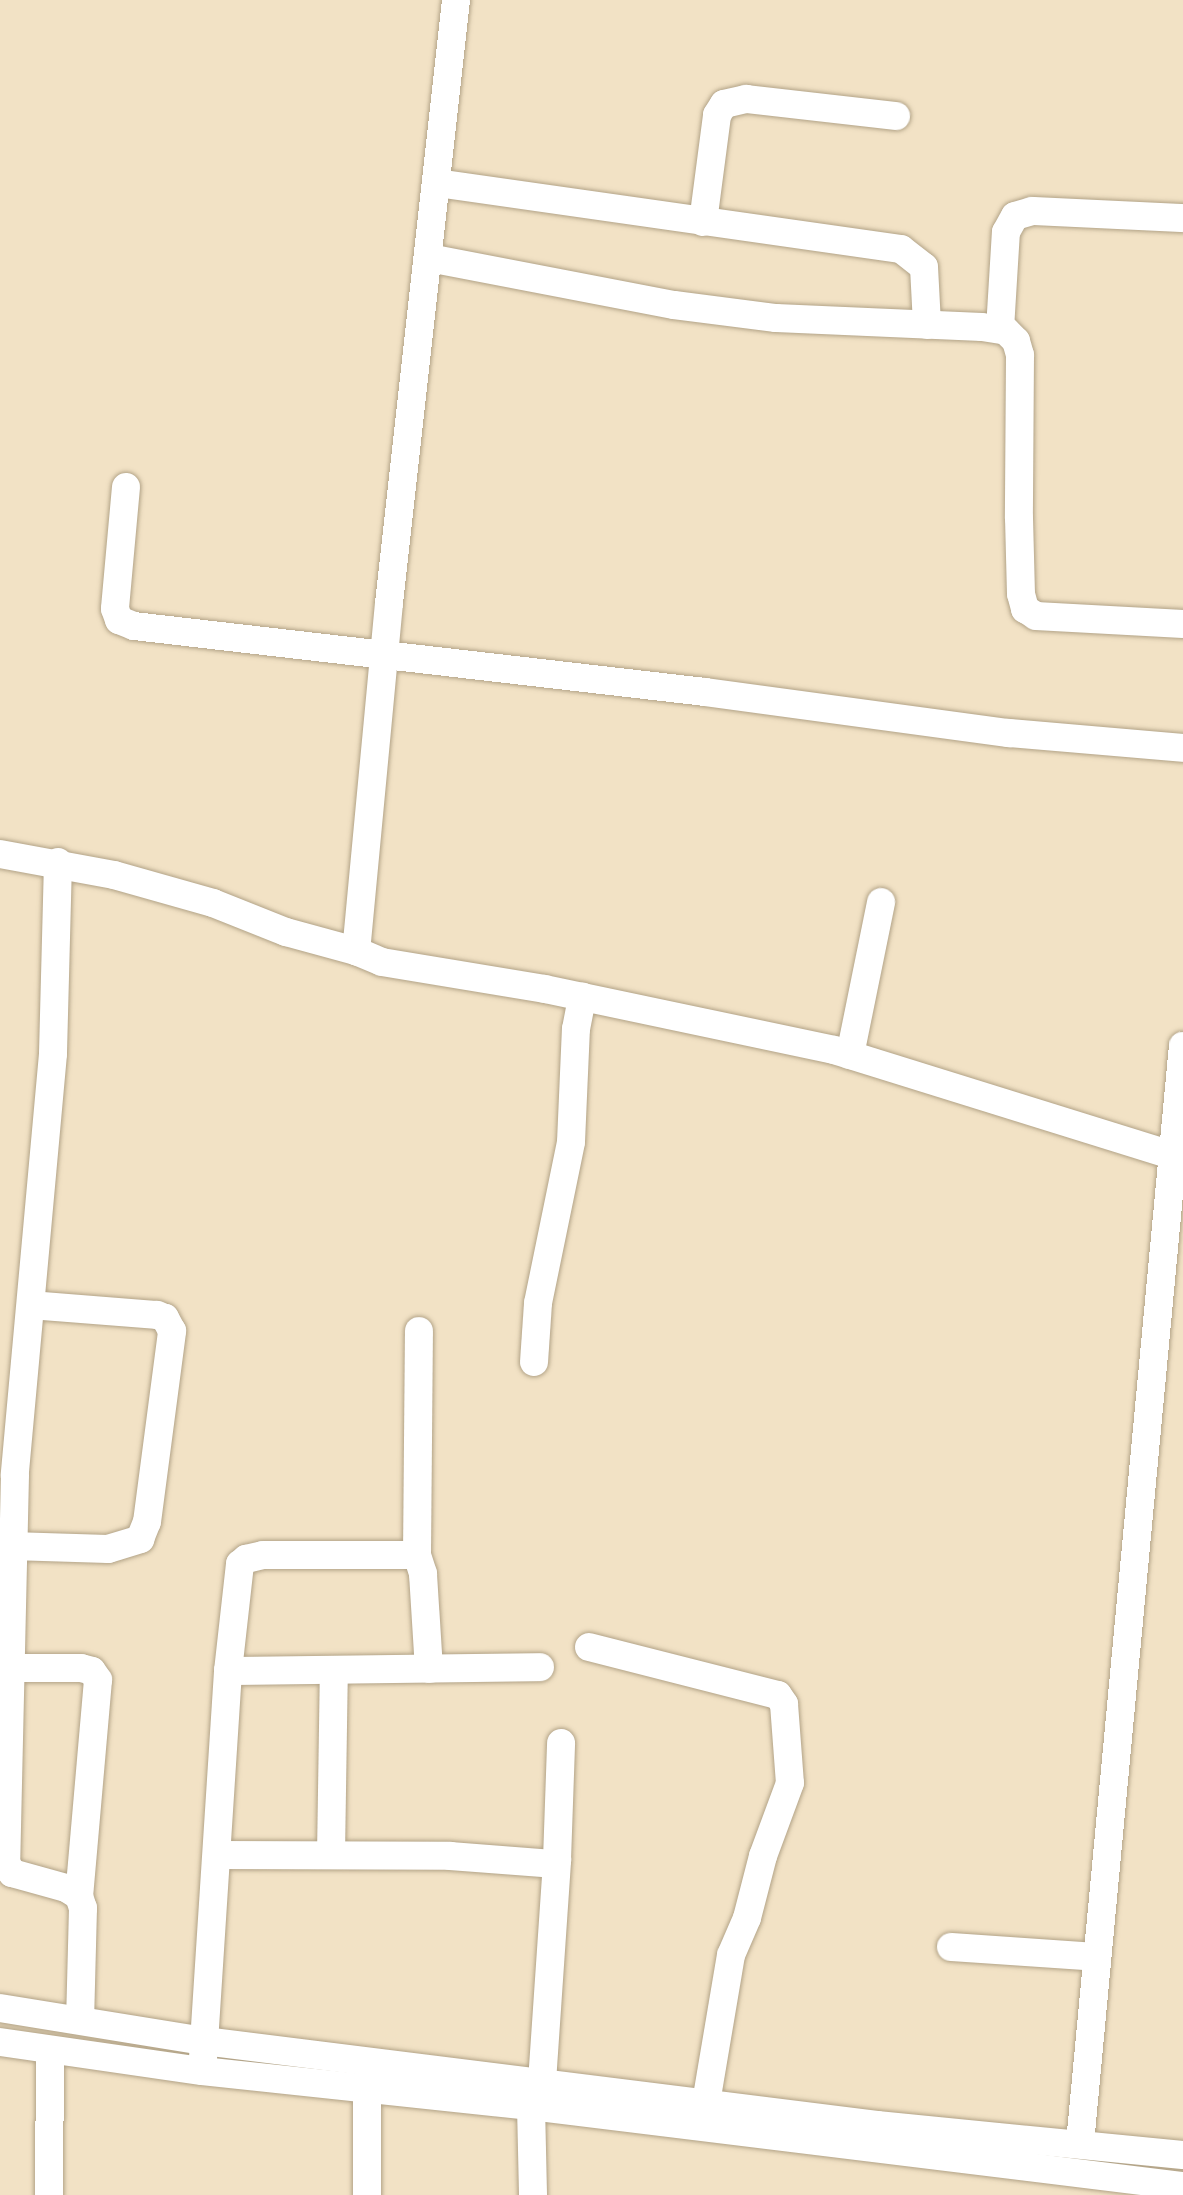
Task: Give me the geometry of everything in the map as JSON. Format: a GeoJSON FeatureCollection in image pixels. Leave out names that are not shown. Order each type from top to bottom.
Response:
{"type":"FeatureCollection","features":[{"type":"Feature","properties":{"kind":"street"},"geometry":{"type":"LineString","coordinates":[[356,951],[384,657],[456,0]]}},
{"type":"Feature","properties":{"kind":"street"},"geometry":{"type":"LineString","coordinates":[[703,222],[717,115],[724,104],[746,99],[896,116]]}},
{"type":"Feature","properties":{"kind":"street"},"geometry":{"type":"LineString","coordinates":[[437,183],[901,249],[924,267],[927,325]]}},
{"type":"Feature","properties":{"kind":"street"},"geometry":{"type":"LineString","coordinates":[[1000,329],[1006,232],[1015,216],[1032,211],[1183,218]]}},
{"type":"Feature","properties":{"kind":"street"},"geometry":{"type":"LineString","coordinates":[[429,258],[674,305],[776,318],[1000,329],[1012,335],[1019,347],[1019,518],[1021,594],[1025,609],[1036,616],[1183,624]]}},
{"type":"Feature","properties":{"kind":"street"},"geometry":{"type":"LineString","coordinates":[[126,487],[115,609],[123,623],[384,657],[705,692],[1009,733],[1183,748]]}},
{"type":"Feature","properties":{"kind":"street"},"geometry":{"type":"LineString","coordinates":[[0,854],[58,862],[213,903],[286,932],[356,951],[382,962],[735,1027],[850,1055],[1172,1155]]}},
{"type":"Feature","properties":{"kind":"street"},"geometry":{"type":"LineString","coordinates":[[58,862],[53,1054],[11,1546],[7,1867],[22,1877],[66,1888],[79,1896]]}},
{"type":"Feature","properties":{"kind":"street"},"geometry":{"type":"LineString","coordinates":[[850,1055],[881,902]]}},
{"type":"Feature","properties":{"kind":"street"},"geometry":{"type":"LineString","coordinates":[[534,1362],[538,1303],[571,1142],[576,1029],[582,997]]}},
{"type":"Feature","properties":{"kind":"street"},"geometry":{"type":"LineString","coordinates":[[1080,2143],[1183,1046]]}},
{"type":"Feature","properties":{"kind":"street"},"geometry":{"type":"LineString","coordinates":[[11,1546],[108,1549],[140,1539],[147,1522],[172,1331],[165,1318],[157,1315],[31,1305]]}},
{"type":"Feature","properties":{"kind":"street"},"geometry":{"type":"LineString","coordinates":[[419,1331],[417,1555],[423,1574],[429,1669]]}},
{"type":"Feature","properties":{"kind":"street"},"geometry":{"type":"LineString","coordinates":[[202,2071],[237,1573],[246,1559],[263,1555],[417,1555]]}},
{"type":"Feature","properties":{"kind":"street"},"geometry":{"type":"LineString","coordinates":[[589,1647],[774,1694],[784,1704],[790,1783],[727,1971],[706,2103]]}},
{"type":"Feature","properties":{"kind":"street"},"geometry":{"type":"LineString","coordinates":[[228,1671],[540,1667]]}},
{"type":"Feature","properties":{"kind":"street"},"geometry":{"type":"LineString","coordinates":[[9,1668],[81,1668],[92,1671],[98,1680],[79,1896],[83,1908],[80,2020]]}},
{"type":"Feature","properties":{"kind":"street"},"geometry":{"type":"LineString","coordinates":[[331,1854],[334,1672]]}},
{"type":"Feature","properties":{"kind":"street"},"geometry":{"type":"LineString","coordinates":[[533,2195],[536,2094],[557,1860],[561,1743]]}},
{"type":"Feature","properties":{"kind":"street"},"geometry":{"type":"LineString","coordinates":[[217,1855],[450,1856],[553,1864],[557,1860]]}},
{"type":"Feature","properties":{"kind":"street"},"geometry":{"type":"LineString","coordinates":[[951,1947],[1097,1957]]}},
{"type":"Feature","properties":{"kind":"street"},"geometry":{"type":"LineString","coordinates":[[0,2008],[536,2094],[1183,2186]]}},
{"type":"Feature","properties":{"kind":"street"},"geometry":{"type":"LineString","coordinates":[[0,2042],[202,2071],[367,2090],[536,2094],[706,2103],[877,2125],[1183,2155]]}},
{"type":"Feature","properties":{"kind":"street"},"geometry":{"type":"LineString","coordinates":[[49,2195],[50,2050]]}},
{"type":"Feature","properties":{"kind":"street"},"geometry":{"type":"LineString","coordinates":[[367,2090],[367,2195]]}}]}
